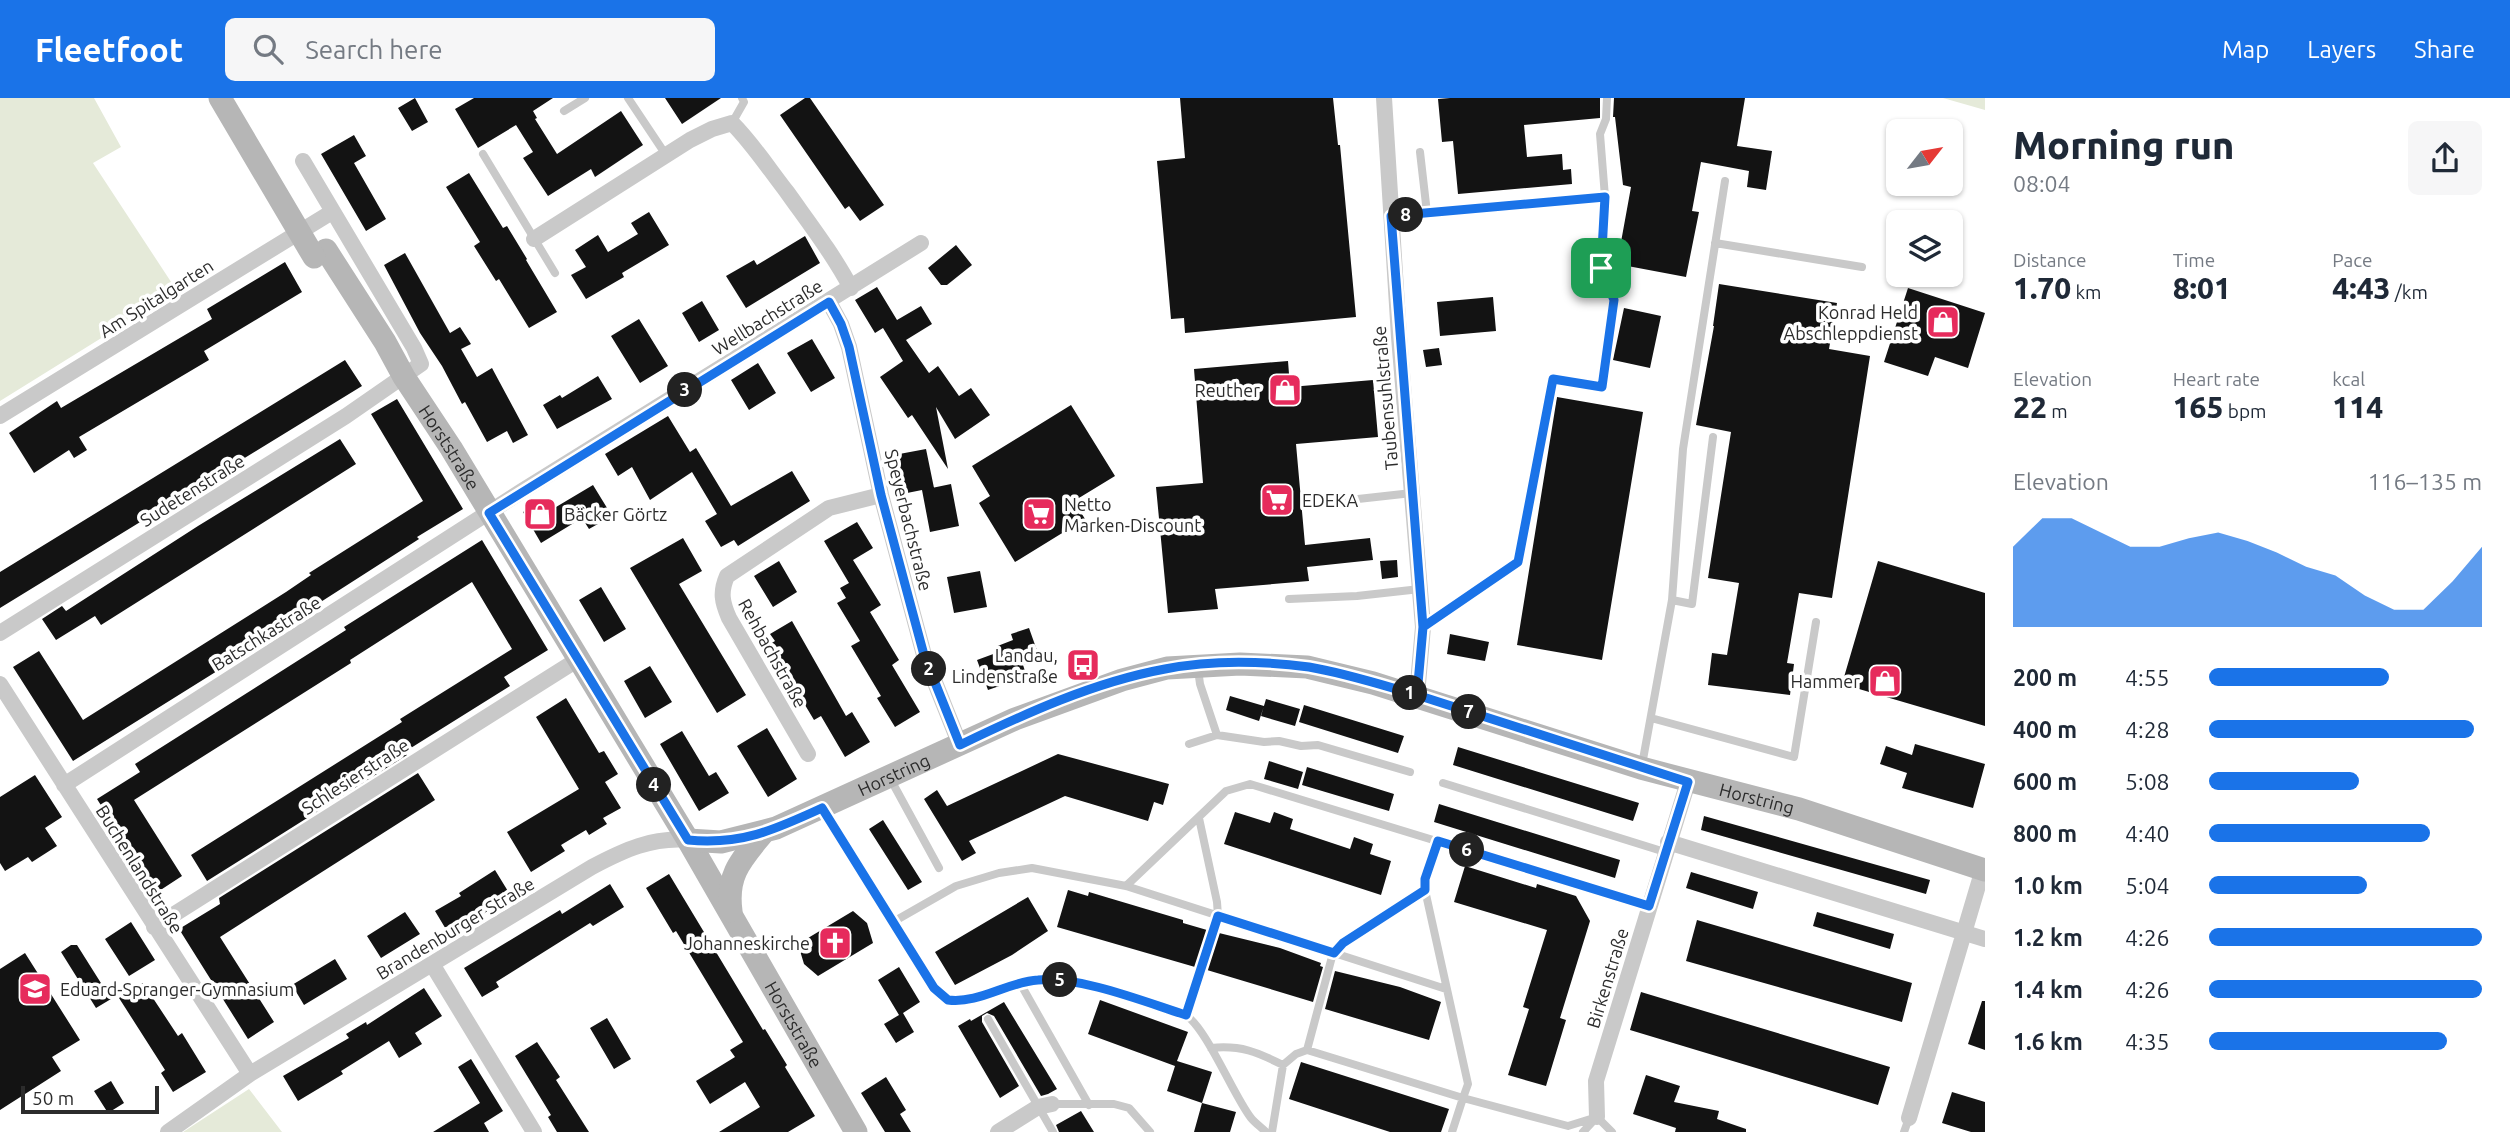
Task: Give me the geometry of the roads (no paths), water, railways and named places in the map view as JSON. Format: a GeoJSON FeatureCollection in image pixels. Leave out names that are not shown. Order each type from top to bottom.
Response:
{"type":"FeatureCollection","features":[{"type":"Feature","properties":{"kind":"street","name":"Horststraße"},"geometry":{"type":"LineString","coordinates":[[220,98],[320,254]]}},
{"type":"Feature","properties":{"kind":"street","name":"Horststraße"},"geometry":{"type":"LineString","coordinates":[[238,98],[364,337],[404,377],[451,448],[688,840],[856,1132]]}},
{"type":"Feature","properties":{"kind":"street","name":"Taubensuhlstraße"},"geometry":{"type":"LineString","coordinates":[[1384,98],[1423,627],[1417,695]]}},
{"type":"Feature","properties":{"kind":"street"},"geometry":{"type":"LineString","coordinates":[[534,239],[666,155],[712,129],[732,124],[747,138],[790,196],[836,261],[851,288]]}},
{"type":"Feature","properties":{"kind":"street"},"geometry":{"type":"LineString","coordinates":[[303,161],[414,348],[421,364],[404,377]]}},
{"type":"Feature","properties":{"kind":"street","name":"Am Spitalgarten"},"geometry":{"type":"LineString","coordinates":[[0,416],[332,212]]}},
{"type":"Feature","properties":{"kind":"street","name":"Wellbachstraße"},"geometry":{"type":"LineString","coordinates":[[489,513],[921,243]]}},
{"type":"Feature","properties":{"kind":"street","name":"Speyerbachstraße"},"geometry":{"type":"LineString","coordinates":[[829,302],[849,347],[881,495],[924,655],[960,745]]}},
{"type":"Feature","properties":{"kind":"street","name":"Sudetenstraße"},"geometry":{"type":"LineString","coordinates":[[0,633],[404,377]]}},
{"type":"Feature","properties":{"kind":"street","name":"Rehbachstraße"},"geometry":{"type":"LineString","coordinates":[[808,754],[729,618],[721,600],[722,586],[726,576],[829,508],[881,495]]}},
{"type":"Feature","properties":{"kind":"street","name":"Batschkastraße"},"geometry":{"type":"LineString","coordinates":[[64,785],[489,513]]}},
{"type":"Feature","properties":{"kind":"street","name":"Schlesierstraße"},"geometry":{"type":"LineString","coordinates":[[154,927],[577,660]]}},
{"type":"Feature","properties":{"kind":"street","name":"Horstring"},"geometry":{"type":"LineString","coordinates":[[688,840],[721,842],[763,833],[1015,719],[1100,687],[1167,668],[1240,664],[1307,667],[1417,695],[1641,768],[1799,809],[1984,869]]}},
{"type":"Feature","properties":{"kind":"street","name":"Buchenlandstraße"},"geometry":{"type":"LineString","coordinates":[[0,684],[250,1074]]}},
{"type":"Feature","properties":{"kind":"street","name":"Birkenstraße"},"geometry":{"type":"LineString","coordinates":[[1598,1117],[1596,1081],[1688,782]]}},
{"type":"Feature","properties":{"kind":"street"},"geometry":{"type":"LineString","coordinates":[[732,915],[732,878],[738,864],[763,833]]}},
{"type":"Feature","properties":{"kind":"street","name":"Brandenburger Straße"},"geometry":{"type":"LineString","coordinates":[[168,1132],[250,1074],[612,856],[650,842],[666,839],[688,840]]}},
{"type":"Feature","properties":{"kind":"street"},"geometry":{"type":"LineString","coordinates":[[1666,847],[1985,939]]}},
{"type":"Feature","properties":{"kind":"street"},"geometry":{"type":"LineString","coordinates":[[1906,1125],[1984,869]]}},
{"type":"Feature","properties":{"kind":"street"},"geometry":{"type":"LineString","coordinates":[[432,964],[534,1132]]}},
{"type":"Feature","properties":{"kind":"street"},"geometry":{"type":"LineString","coordinates":[[998,1132],[1045,1105]]}},
{"type":"Feature","properties":{"kind":"lane"},"geometry":{"type":"LineString","coordinates":[[564,111],[585,98]]}},
{"type":"Feature","properties":{"kind":"lane"},"geometry":{"type":"LineString","coordinates":[[628,98],[666,155]]}},
{"type":"Feature","properties":{"kind":"lane"},"geometry":{"type":"LineString","coordinates":[[732,124],[744,102],[741,98]]}},
{"type":"Feature","properties":{"kind":"lane"},"geometry":{"type":"LineString","coordinates":[[1423,627],[1518,562],[1553,379],[1602,387],[1614,300],[1601,268],[1605,197],[1600,134],[1606,119],[1607,98]]}},
{"type":"Feature","properties":{"kind":"lane"},"geometry":{"type":"LineString","coordinates":[[1420,152],[1427,213]]}},
{"type":"Feature","properties":{"kind":"lane"},"geometry":{"type":"LineString","coordinates":[[483,154],[555,273]]}},
{"type":"Feature","properties":{"kind":"lane"},"geometry":{"type":"LineString","coordinates":[[1641,768],[1672,600],[1683,449],[1725,181]]}},
{"type":"Feature","properties":{"kind":"lane"},"geometry":{"type":"LineString","coordinates":[[1391,216],[1605,197]]}},
{"type":"Feature","properties":{"kind":"lane"},"geometry":{"type":"LineString","coordinates":[[1715,243],[1862,267]]}},
{"type":"Feature","properties":{"kind":"lane"},"geometry":{"type":"LineString","coordinates":[[1672,600],[1692,604],[1713,437]]}},
{"type":"Feature","properties":{"kind":"lane"},"geometry":{"type":"LineString","coordinates":[[1340,501],[1412,493]]}},
{"type":"Feature","properties":{"kind":"lane"},"geometry":{"type":"LineString","coordinates":[[1289,599],[1357,596],[1420,589]]}},
{"type":"Feature","properties":{"kind":"lane"},"geometry":{"type":"LineString","coordinates":[[1651,718],[1794,757],[1816,622]]}},
{"type":"Feature","properties":{"kind":"lane"},"geometry":{"type":"LineString","coordinates":[[1197,665],[1200,684],[1217,735]]}},
{"type":"Feature","properties":{"kind":"lane"},"geometry":{"type":"LineString","coordinates":[[1189,744],[1217,735],[1264,742],[1279,741],[1301,746],[1318,745],[1410,772]]}},
{"type":"Feature","properties":{"kind":"lane"},"geometry":{"type":"LineString","coordinates":[[889,777],[939,868]]}},
{"type":"Feature","properties":{"kind":"lane"},"geometry":{"type":"LineString","coordinates":[[1443,783],[1666,847]]}},
{"type":"Feature","properties":{"kind":"lane"},"geometry":{"type":"LineString","coordinates":[[1126,886],[1226,791],[1250,784],[1649,906]]}},
{"type":"Feature","properties":{"kind":"lane"},"geometry":{"type":"LineString","coordinates":[[822,808],[934,988],[948,1000],[970,999],[1020,983],[1061,980],[1186,1015],[1211,1048],[1251,1119],[1266,1132]]}},
{"type":"Feature","properties":{"kind":"lane"},"geometry":{"type":"LineString","coordinates":[[1186,1015],[1218,916],[1199,818]]}},
{"type":"Feature","properties":{"kind":"lane"},"geometry":{"type":"LineString","coordinates":[[1438,841],[1425,879],[1425,890],[1468,1084],[1452,1132]]}},
{"type":"Feature","properties":{"kind":"lane"},"geometry":{"type":"LineString","coordinates":[[893,922],[956,887],[999,873],[1032,868],[1126,886],[1446,989]]}},
{"type":"Feature","properties":{"kind":"lane"},"geometry":{"type":"LineString","coordinates":[[1307,1050],[1334,953],[1343,943],[1425,890]]}},
{"type":"Feature","properties":{"kind":"lane"},"geometry":{"type":"LineString","coordinates":[[1020,983],[1089,1105]]}},
{"type":"Feature","properties":{"kind":"lane"},"geometry":{"type":"LineString","coordinates":[[988,1019],[1045,1105],[1053,1132]]}},
{"type":"Feature","properties":{"kind":"lane"},"geometry":{"type":"LineString","coordinates":[[1211,1048],[1232,1045],[1257,1052],[1283,1065]]}},
{"type":"Feature","properties":{"kind":"lane"},"geometry":{"type":"LineString","coordinates":[[1272,1132],[1283,1065],[1296,1054],[1307,1050],[1463,1098],[1568,1126],[1598,1117]]}},
{"type":"Feature","properties":{"kind":"lane"},"geometry":{"type":"LineString","coordinates":[[1045,1105],[1114,1104],[1129,1108],[1150,1132]]}},
{"type":"Feature","properties":{"kind":"lane"},"geometry":{"type":"LineString","coordinates":[[1583,1132],[1598,1117]]}},
{"type":"Feature","properties":{"kind":"lane"},"geometry":{"type":"LineString","coordinates":[[1598,1117],[1612,1132]]}},
{"type":"Feature","properties":{"kind":"place","name":"Konrad Held Abschleppdienst"},"geometry":{"type":"Point","coordinates":[1943,322]}},
{"type":"Feature","properties":{"kind":"place","name":"Reuther"},"geometry":{"type":"Point","coordinates":[1285,390]}},
{"type":"Feature","properties":{"kind":"place","name":"EDEKA"},"geometry":{"type":"Point","coordinates":[1277,500]}},
{"type":"Feature","properties":{"kind":"place","name":"Bäcker Görtz"},"geometry":{"type":"Point","coordinates":[540,514]}},
{"type":"Feature","properties":{"kind":"place","name":"Netto Marken-Discount"},"geometry":{"type":"Point","coordinates":[1039,514]}},
{"type":"Feature","properties":{"kind":"place","name":"Landau, Lindenstraße"},"geometry":{"type":"Point","coordinates":[1083,665]}},
{"type":"Feature","properties":{"kind":"place","name":"Hammer"},"geometry":{"type":"Point","coordinates":[1885,681]}},
{"type":"Feature","properties":{"kind":"place","name":"Johanneskirche"},"geometry":{"type":"Point","coordinates":[835,943]}},
{"type":"Feature","properties":{"kind":"place","name":"Eduard-Spranger-Gymnasium"},"geometry":{"type":"Point","coordinates":[35,989]}}]}
